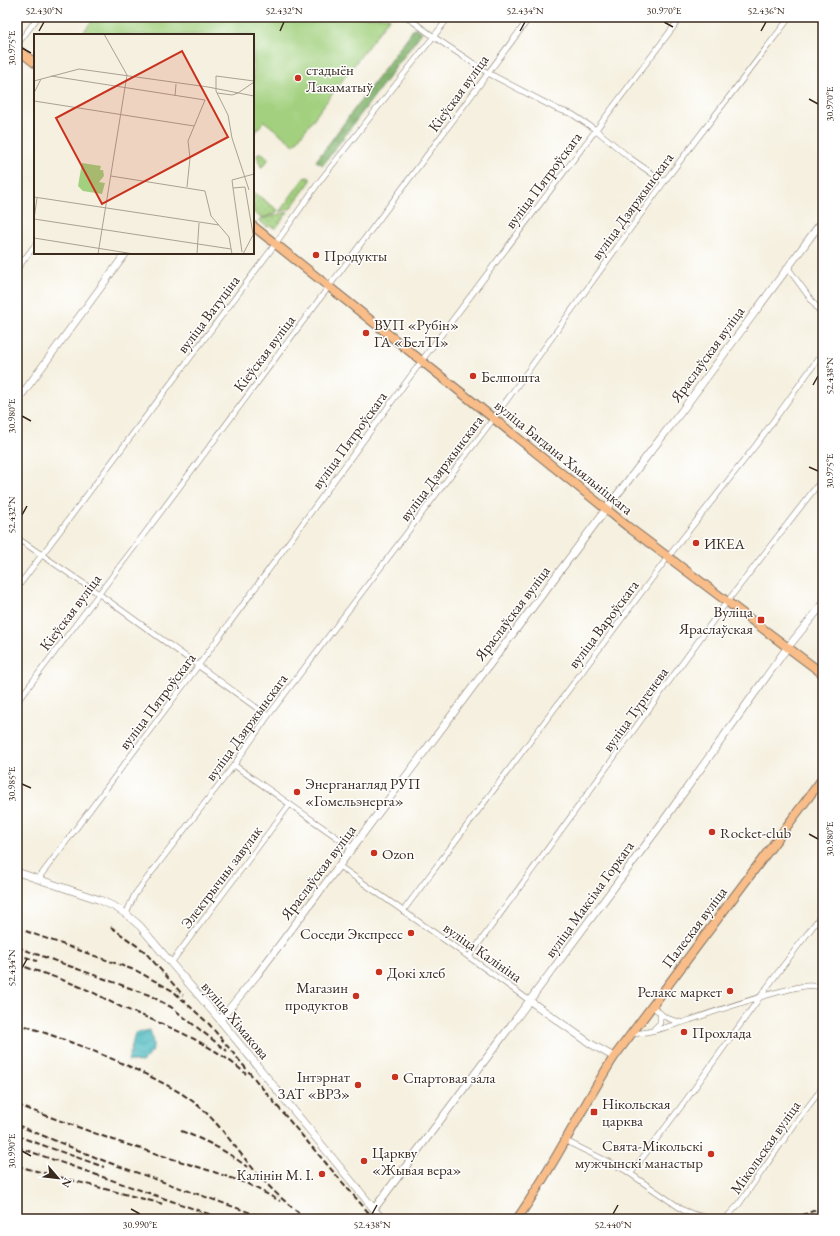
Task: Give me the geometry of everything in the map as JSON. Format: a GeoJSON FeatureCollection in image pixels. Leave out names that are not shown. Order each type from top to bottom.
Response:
{"type":"FeatureCollection","features":[{"type":"Feature","properties":{"kind":"main road"},"geometry":{"type":"LineString","coordinates":[[17,49],[34,62]]}},
{"type":"Feature","properties":{"kind":"main road","name":"вуліца Багдана Хмяльніцкага"},"geometry":{"type":"LineString","coordinates":[[254,227],[606,509],[823,674]]}},
{"type":"Feature","properties":{"kind":"main road","name":"Палеская вуліца"},"geometry":{"type":"LineString","coordinates":[[517,1219],[536,1192],[566,1141],[596,1084],[614,1057],[823,778]]}},
{"type":"Feature","properties":{"kind":"street"},"geometry":{"type":"LineString","coordinates":[[17,45],[38,17]]}},
{"type":"Feature","properties":{"kind":"street"},"geometry":{"type":"LineString","coordinates":[[407,17],[434,37],[488,72],[558,109],[572,114],[596,130],[630,158],[664,182]]}},
{"type":"Feature","properties":{"kind":"street","name":"вуліца Ватуціна"},"geometry":{"type":"LineString","coordinates":[[17,588],[276,244],[319,182],[449,17]]}},
{"type":"Feature","properties":{"kind":"street","name":"Кіеўская вуліца"},"geometry":{"type":"LineString","coordinates":[[17,702],[530,17]]}},
{"type":"Feature","properties":{"kind":"street","name":"вуліца Пятроўскага"},"geometry":{"type":"LineString","coordinates":[[38,879],[198,666],[422,360],[681,17]]}},
{"type":"Feature","properties":{"kind":"street","name":"вуліца Дзяржынскага"},"geometry":{"type":"LineString","coordinates":[[126,914],[135,894],[234,765],[268,716],[494,418],[664,182],[790,17]]}},
{"type":"Feature","properties":{"kind":"street","name":"Яраслаўская вуліца"},"geometry":{"type":"LineString","coordinates":[[220,1020],[257,975],[606,509],[681,412],[823,220]]}},
{"type":"Feature","properties":{"kind":"street"},"geometry":{"type":"LineString","coordinates":[[17,269],[34,246]]}},
{"type":"Feature","properties":{"kind":"street"},"geometry":{"type":"LineString","coordinates":[[17,401],[125,254]]}},
{"type":"Feature","properties":{"kind":"street"},"geometry":{"type":"LineString","coordinates":[[788,268],[823,316]]}},
{"type":"Feature","properties":{"kind":"street","name":"вуліца Вароўскага"},"geometry":{"type":"LineString","coordinates":[[403,911],[668,557],[756,445],[823,352]]}},
{"type":"Feature","properties":{"kind":"street","name":"вуліца Тургенева"},"geometry":{"type":"LineString","coordinates":[[469,957],[727,602],[823,478]]}},
{"type":"Feature","properties":{"kind":"street"},"geometry":{"type":"LineString","coordinates":[[17,538],[99,594],[268,716]]}},
{"type":"Feature","properties":{"kind":"street","name":"вуліца Максіма Горкага"},"geometry":{"type":"LineString","coordinates":[[374,1209],[659,827],[780,658],[823,604]]}},
{"type":"Feature","properties":{"kind":"street"},"geometry":{"type":"LineString","coordinates":[[234,765],[352,848]]}},
{"type":"Feature","properties":{"kind":"street","name":"Электрычны завулак"},"geometry":{"type":"LineString","coordinates":[[171,964],[290,804]]}},
{"type":"Feature","properties":{"kind":"street","name":"вуліца Калініна"},"geometry":{"type":"LineString","coordinates":[[339,866],[591,1044],[614,1057]]}},
{"type":"Feature","properties":{"kind":"street","name":"вуліца Хімакова"},"geometry":{"type":"LineString","coordinates":[[17,872],[100,900],[126,914],[140,926],[220,1020],[374,1209],[385,1219]]}},
{"type":"Feature","properties":{"kind":"street"},"geometry":{"type":"LineString","coordinates":[[631,1174],[823,913]]}},
{"type":"Feature","properties":{"kind":"street"},"geometry":{"type":"LineString","coordinates":[[631,1034],[644,1034],[653,1030],[670,1027],[681,1022],[761,997],[800,987],[814,986],[823,988]]}},
{"type":"Feature","properties":{"kind":"street"},"geometry":{"type":"LineString","coordinates":[[652,1005],[660,1015],[670,1020],[681,1022]]}},
{"type":"Feature","properties":{"kind":"street"},"geometry":{"type":"LineString","coordinates":[[653,1030],[660,1023],[660,1015]]}},
{"type":"Feature","properties":{"kind":"street","name":"Мікольская вуліца"},"geometry":{"type":"LineString","coordinates":[[725,1219],[739,1204],[797,1121],[823,1087]]}},
{"type":"Feature","properties":{"kind":"street"},"geometry":{"type":"LineString","coordinates":[[566,1141],[631,1174],[692,1214],[706,1218],[725,1219]]}},
{"type":"Feature","properties":{"kind":"green space","name":"стадыён Лакаматыў"},"geometry":{"type":"Polygon","coordinates":[[[95,17],[390,17],[294,145],[264,121],[254,134],[254,34],[82,34],[95,17]]]}},
{"type":"Feature","properties":{"kind":"green space"},"geometry":{"type":"Polygon","coordinates":[[[415,27],[422,32],[323,165],[316,161],[415,27]]]}},
{"type":"Feature","properties":{"kind":"green space"},"geometry":{"type":"Polygon","coordinates":[[[258,153],[262,153],[268,158],[268,160],[261,167],[257,156],[258,153]]]}},
{"type":"Feature","properties":{"kind":"green space"},"geometry":{"type":"Polygon","coordinates":[[[304,178],[310,178],[310,182],[290,209],[279,212],[304,178]]]}},
{"type":"Feature","properties":{"kind":"green space"},"geometry":{"type":"Polygon","coordinates":[[[254,193],[278,210],[275,214],[261,218],[254,213],[254,193]]]}},
{"type":"Feature","properties":{"kind":"green space"},"geometry":{"type":"Polygon","coordinates":[[[288,212],[276,228],[271,226],[267,227],[258,220],[288,212]]]}},
{"type":"Feature","properties":{"kind":"water"},"geometry":{"type":"Polygon","coordinates":[[[150,1030],[153,1040],[152,1051],[142,1062],[128,1061],[135,1033],[150,1030]]]}},
{"type":"Feature","properties":{"kind":"railway"},"geometry":{"type":"LineString","coordinates":[[111,927],[144,951],[183,995]]}},
{"type":"Feature","properties":{"kind":"railway"},"geometry":{"type":"LineString","coordinates":[[17,928],[137,971],[173,991],[209,1024],[374,1219]]}},
{"type":"Feature","properties":{"kind":"railway"},"geometry":{"type":"LineString","coordinates":[[17,947],[149,995],[171,1007],[227,1051]]}},
{"type":"Feature","properties":{"kind":"railway"},"geometry":{"type":"LineString","coordinates":[[17,954],[37,961]]}},
{"type":"Feature","properties":{"kind":"railway"},"geometry":{"type":"LineString","coordinates":[[17,964],[88,990],[121,1007],[186,1035],[202,1043],[246,1074]]}},
{"type":"Feature","properties":{"kind":"railway"},"geometry":{"type":"LineString","coordinates":[[17,1023],[67,1041],[133,1068],[189,1098],[213,1120],[267,1184],[282,1199],[307,1219]]}},
{"type":"Feature","properties":{"kind":"railway"},"geometry":{"type":"LineString","coordinates":[[17,1105],[119,1142],[248,1184],[280,1201]]}},
{"type":"Feature","properties":{"kind":"railway"},"geometry":{"type":"LineString","coordinates":[[17,1125],[107,1162],[268,1219]]}},
{"type":"Feature","properties":{"kind":"railway"},"geometry":{"type":"LineString","coordinates":[[181,1131],[216,1146],[247,1167]]}},
{"type":"Feature","properties":{"kind":"railway"},"geometry":{"type":"LineString","coordinates":[[17,1136],[104,1167]]}},
{"type":"Feature","properties":{"kind":"railway"},"geometry":{"type":"LineString","coordinates":[[17,1147],[223,1219]]}},
{"type":"Feature","properties":{"kind":"railway"},"geometry":{"type":"LineString","coordinates":[[17,1166],[163,1204]]}},
{"type":"Feature","properties":{"kind":"railway"},"geometry":{"type":"LineString","coordinates":[[793,1219],[823,1207]]}},
{"type":"Feature","properties":{"kind":"place","name":"стадыён Лакаматыў"},"geometry":{"type":"Point","coordinates":[298,78]}},
{"type":"Feature","properties":{"kind":"place","name":"Продукты"},"geometry":{"type":"Point","coordinates":[316,255]}},
{"type":"Feature","properties":{"kind":"place","name":"ВУП «Рубін» ГА «БелТІ»"},"geometry":{"type":"Point","coordinates":[366,333]}},
{"type":"Feature","properties":{"kind":"place","name":"Белпошта"},"geometry":{"type":"Point","coordinates":[473,376]}},
{"type":"Feature","properties":{"kind":"place","name":"ИКЕА"},"geometry":{"type":"Point","coordinates":[696,543]}},
{"type":"Feature","properties":{"kind":"place","name":"Вуліца Яраслаўская"},"geometry":{"type":"Point","coordinates":[761,620]}},
{"type":"Feature","properties":{"kind":"place","name":"Энерганагляд РУП «Гомельэнерга»"},"geometry":{"type":"Point","coordinates":[297,792]}},
{"type":"Feature","properties":{"kind":"place","name":"Rocket-club"},"geometry":{"type":"Point","coordinates":[712,832]}},
{"type":"Feature","properties":{"kind":"place","name":"Ozon"},"geometry":{"type":"Point","coordinates":[374,853]}},
{"type":"Feature","properties":{"kind":"place","name":"Соседи Экспресс"},"geometry":{"type":"Point","coordinates":[411,933]}},
{"type":"Feature","properties":{"kind":"place","name":"Докі хлеб"},"geometry":{"type":"Point","coordinates":[379,972]}},
{"type":"Feature","properties":{"kind":"place","name":"Релакс маркет"},"geometry":{"type":"Point","coordinates":[730,991]}},
{"type":"Feature","properties":{"kind":"place","name":"Магазин продуктов"},"geometry":{"type":"Point","coordinates":[356,996]}},
{"type":"Feature","properties":{"kind":"place","name":"Прохлада"},"geometry":{"type":"Point","coordinates":[684,1032]}},
{"type":"Feature","properties":{"kind":"place","name":"Спартовая зала"},"geometry":{"type":"Point","coordinates":[395,1077]}},
{"type":"Feature","properties":{"kind":"place","name":"Інтэрнат ЗАТ «ВРЗ»"},"geometry":{"type":"Point","coordinates":[358,1085]}},
{"type":"Feature","properties":{"kind":"place","name":"Нікольская царква"},"geometry":{"type":"Point","coordinates":[594,1112]}},
{"type":"Feature","properties":{"kind":"place","name":"Свята-Мікольскі мужчынскі манастыр"},"geometry":{"type":"Point","coordinates":[711,1154]}},
{"type":"Feature","properties":{"kind":"place","name":"Царкву «Жывая вера»"},"geometry":{"type":"Point","coordinates":[364,1161]}},
{"type":"Feature","properties":{"kind":"place","name":"Калінін М. І."},"geometry":{"type":"Point","coordinates":[322,1174]}}]}
